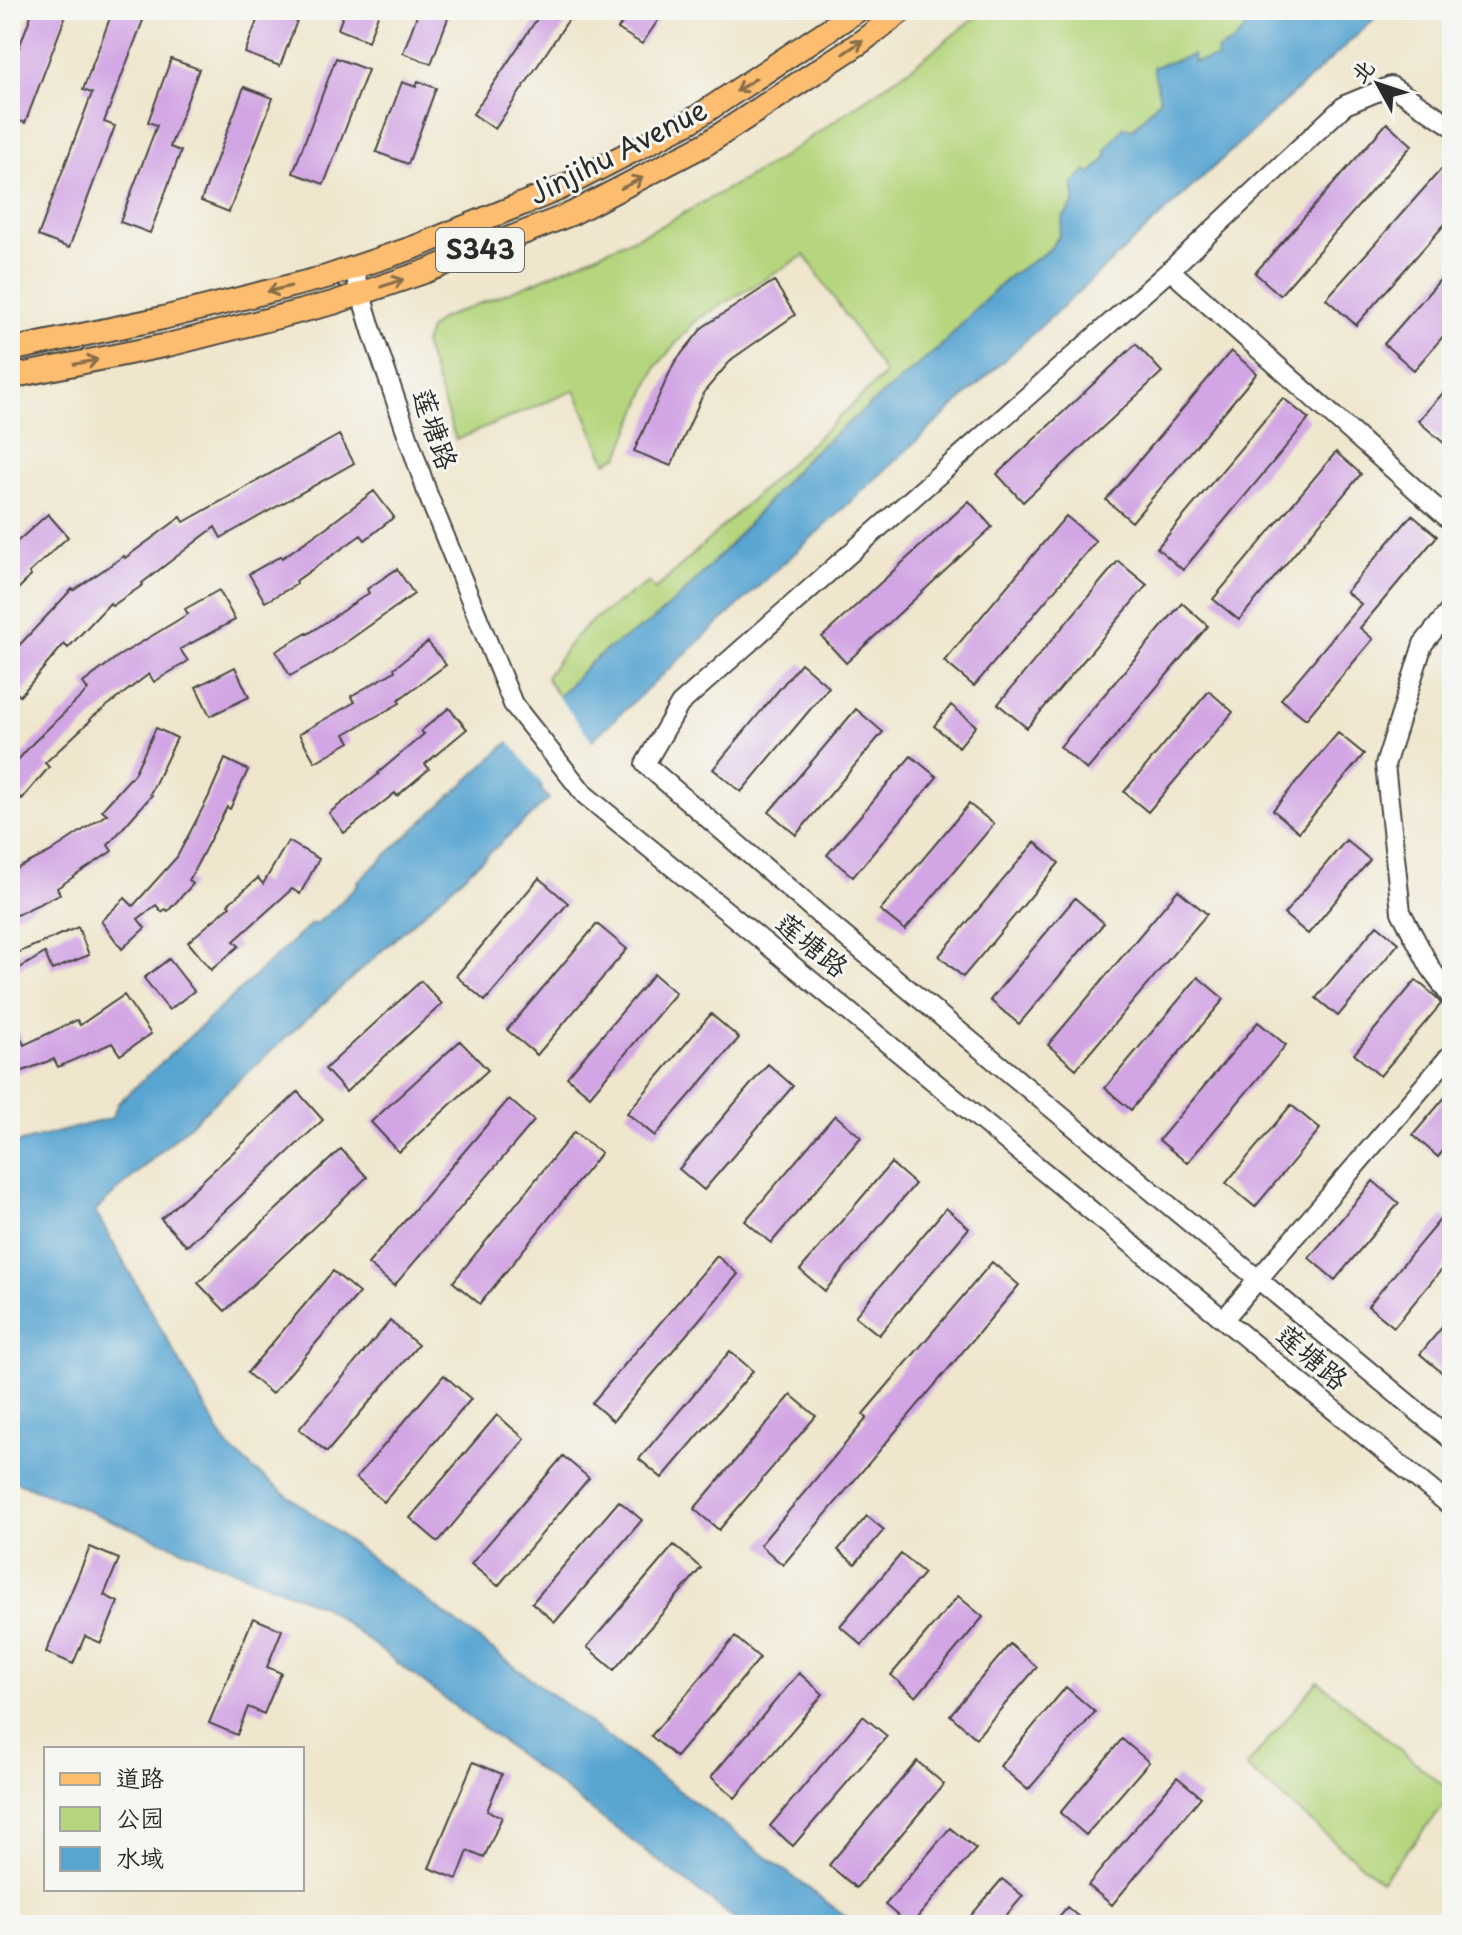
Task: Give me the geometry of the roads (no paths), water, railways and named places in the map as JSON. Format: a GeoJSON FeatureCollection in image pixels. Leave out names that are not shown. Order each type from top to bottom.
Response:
{"type":"FeatureCollection","features":[{"type":"Feature","properties":{"kind":"main road","name":"Jinjihu Avenue"},"geometry":{"type":"LineString","coordinates":[[10,350],[163,318],[326,277],[415,247],[559,189],[691,121],[858,10]]}},
{"type":"Feature","properties":{"kind":"main road","name":"Jinjihu Avenue"},"geometry":{"type":"LineString","coordinates":[[10,377],[168,345],[333,303],[424,272],[571,214],[706,144],[861,42],[903,10]]}},
{"type":"Feature","properties":{"kind":"street"},"geometry":{"type":"LineString","coordinates":[[1452,126],[1391,86],[1345,105],[1170,270],[680,704],[645,764],[837,930],[1452,1440]]}},
{"type":"Feature","properties":{"kind":"street","name":"莲塘路"},"geometry":{"type":"LineString","coordinates":[[353,268],[428,495],[513,704],[585,795],[1452,1507]]}},
{"type":"Feature","properties":{"kind":"street"},"geometry":{"type":"LineString","coordinates":[[1170,270],[1452,522]]}},
{"type":"Feature","properties":{"kind":"street"},"geometry":{"type":"LineString","coordinates":[[1452,608],[1423,644],[1385,765],[1401,912],[1430,967],[1452,999]]}},
{"type":"Feature","properties":{"kind":"street"},"geometry":{"type":"LineString","coordinates":[[1224,1319],[1452,1053]]}},
{"type":"Feature","properties":{"kind":"water"},"geometry":{"type":"Polygon","coordinates":[[[1291,10],[1384,10],[540,788],[549,799],[95,1211],[231,1449],[253,1469],[857,1925],[743,1925],[324,1607],[10,1479],[10,1145],[112,1118],[118,1103],[312,923],[315,925],[338,905],[357,882],[558,697],[588,665],[652,621],[687,590],[807,457],[940,347],[1012,274],[1047,252],[1058,238],[1063,218],[1074,203],[1072,185],[1086,171],[1091,174],[1106,158],[1106,149],[1124,127],[1133,129],[1160,99],[1153,67],[1193,55],[1194,62],[1218,58],[1216,51],[1235,41],[1259,12],[1264,11],[1276,19],[1291,10]]]}}]}
